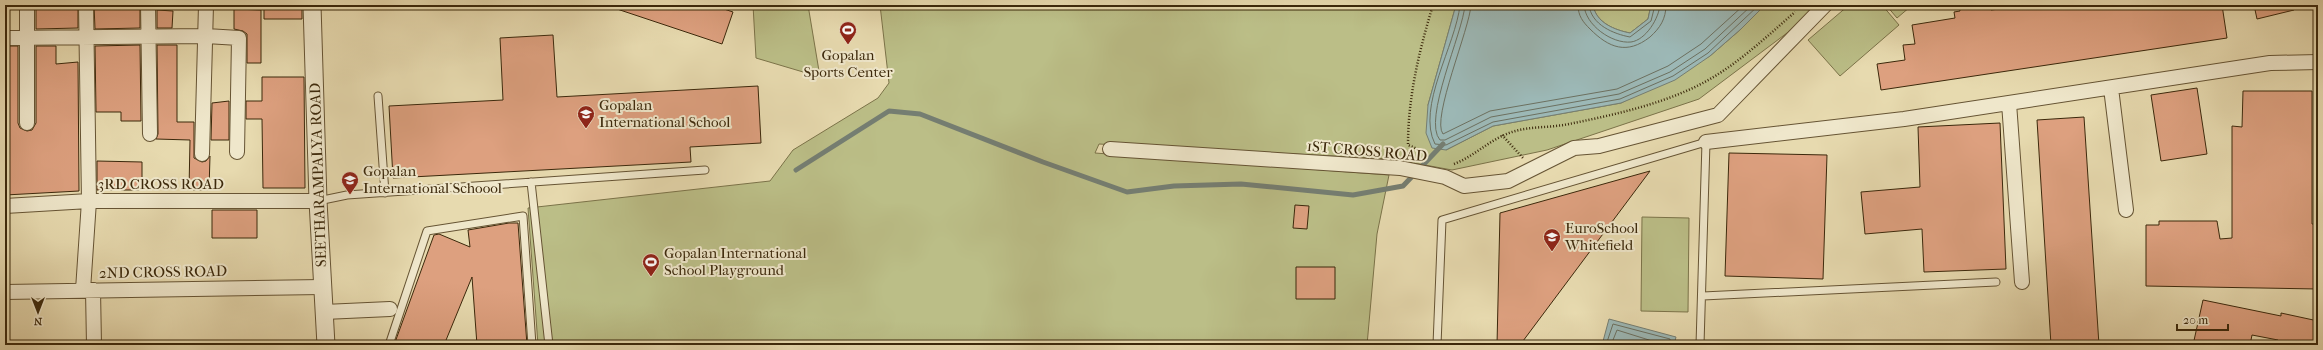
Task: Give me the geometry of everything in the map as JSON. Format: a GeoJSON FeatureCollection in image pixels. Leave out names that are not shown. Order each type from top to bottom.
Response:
{"type":"FeatureCollection","features":[{"type":"Feature","properties":{"kind":"street"},"geometry":{"type":"LineString","coordinates":[[27,5],[27,123]]}},
{"type":"Feature","properties":{"kind":"street"},"geometry":{"type":"LineString","coordinates":[[86,5],[85,37],[89,201],[88,290],[94,345]]}},
{"type":"Feature","properties":{"kind":"street"},"geometry":{"type":"LineString","coordinates":[[148,5],[147,36],[150,134]]}},
{"type":"Feature","properties":{"kind":"street"},"geometry":{"type":"LineString","coordinates":[[202,154],[206,5]]}},
{"type":"Feature","properties":{"kind":"street","name":"SEETHARAMPALYA ROAD"},"geometry":{"type":"LineString","coordinates":[[312,5],[318,201],[326,345]]}},
{"type":"Feature","properties":{"kind":"street","name":"1ST CROSS ROAD"},"geometry":{"type":"LineString","coordinates":[[1110,149],[1400,168],[1445,177],[1464,186],[1508,181],[1574,148],[1599,146],[1718,115],[1825,5]]}},
{"type":"Feature","properties":{"kind":"street"},"geometry":{"type":"LineString","coordinates":[[5,38],[147,36],[206,36],[239,38],[237,152]]}},
{"type":"Feature","properties":{"kind":"street"},"geometry":{"type":"LineString","coordinates":[[1706,142],[1904,119],[2270,63],[2318,62]]}},
{"type":"Feature","properties":{"kind":"street"},"geometry":{"type":"LineString","coordinates":[[2111,88],[2126,210]]}},
{"type":"Feature","properties":{"kind":"street"},"geometry":{"type":"LineString","coordinates":[[2009,103],[2022,282]]}},
{"type":"Feature","properties":{"kind":"street","name":"3RD CROSS ROAD"},"geometry":{"type":"LineString","coordinates":[[5,206],[89,201],[318,201]]}},
{"type":"Feature","properties":{"kind":"street","name":"2ND CROSS ROAD"},"geometry":{"type":"LineString","coordinates":[[5,292],[322,287]]}},
{"type":"Feature","properties":{"kind":"street"},"geometry":{"type":"LineString","coordinates":[[324,312],[390,309]]}},
{"type":"Feature","properties":{"kind":"lane"},"geometry":{"type":"LineString","coordinates":[[378,96],[385,193]]}},
{"type":"Feature","properties":{"kind":"lane"},"geometry":{"type":"LineString","coordinates":[[1437,345],[1442,220],[1706,142],[1700,345]]}},
{"type":"Feature","properties":{"kind":"lane"},"geometry":{"type":"LineString","coordinates":[[318,201],[347,195],[705,170]]}},
{"type":"Feature","properties":{"kind":"lane"},"geometry":{"type":"LineString","coordinates":[[531,182],[549,345]]}},
{"type":"Feature","properties":{"kind":"lane"},"geometry":{"type":"LineString","coordinates":[[389,345],[427,231],[523,216],[532,345]]}},
{"type":"Feature","properties":{"kind":"lane"},"geometry":{"type":"LineString","coordinates":[[1702,296],[1996,282]]}},
{"type":"Feature","properties":{"kind":"path"},"geometry":{"type":"LineString","coordinates":[[1427,157],[1420,150],[1408,145],[1408,114],[1420,52],[1433,5]]}},
{"type":"Feature","properties":{"kind":"path"},"geometry":{"type":"LineString","coordinates":[[1449,164],[1465,160],[1502,135],[1515,131],[1569,124],[1662,101],[1700,85],[1746,55],[1797,10]]}},
{"type":"Feature","properties":{"kind":"path"},"geometry":{"type":"LineString","coordinates":[[1502,135],[1533,168]]}},
{"type":"Feature","properties":{"kind":"green space"},"geometry":{"type":"Polygon","coordinates":[[[753,5],[808,5],[820,77],[756,58],[753,5]]]}},
{"type":"Feature","properties":{"kind":"green space"},"geometry":{"type":"Polygon","coordinates":[[[880,5],[1456,5],[1428,105],[1446,150],[1493,126],[1621,103],[1710,56],[1741,29],[1765,5],[1817,5],[1795,27],[1699,99],[1547,150],[1452,170],[1392,159],[1099,144],[1095,153],[1389,175],[1377,234],[1367,345],[538,345],[528,208],[770,181],[793,150],[878,98],[889,83],[880,5]]]}},
{"type":"Feature","properties":{"kind":"green space"},"geometry":{"type":"Polygon","coordinates":[[[1593,5],[1651,5],[1648,19],[1630,33],[1607,25],[1598,17],[1593,5]]]}},
{"type":"Feature","properties":{"kind":"green space"},"geometry":{"type":"Polygon","coordinates":[[[1849,5],[1882,5],[1899,25],[1840,76],[1808,40],[1849,5]]]}},
{"type":"Feature","properties":{"kind":"green space"},"geometry":{"type":"Polygon","coordinates":[[[1886,5],[1909,5],[1910,7],[1897,18],[1886,5]]]}},
{"type":"Feature","properties":{"kind":"green space"},"geometry":{"type":"Polygon","coordinates":[[[1642,217],[1689,218],[1688,312],[1641,311],[1642,217]]]}},
{"type":"Feature","properties":{"kind":"water"},"geometry":{"type":"Polygon","coordinates":[[[1456,5],[1593,5],[1598,17],[1607,25],[1630,33],[1648,19],[1651,5],[1765,5],[1741,29],[1710,56],[1675,80],[1621,103],[1493,126],[1446,150],[1432,148],[1426,133],[1428,105],[1456,5]]]}},
{"type":"Feature","properties":{"kind":"water"},"geometry":{"type":"Polygon","coordinates":[[[1609,319],[1676,337],[1674,345],[1602,345],[1609,319]]]}},
{"type":"Feature","properties":{"kind":"building"},"geometry":{"type":"Polygon","coordinates":[[[36,5],[78,7],[78,28],[36,29],[36,5]]]}},
{"type":"Feature","properties":{"kind":"building"},"geometry":{"type":"Polygon","coordinates":[[[94,5],[140,5],[140,28],[95,29],[94,5]]]}},
{"type":"Feature","properties":{"kind":"building"},"geometry":{"type":"Polygon","coordinates":[[[264,5],[302,5],[302,19],[264,19],[264,5]]]}},
{"type":"Feature","properties":{"kind":"building"},"geometry":{"type":"Polygon","coordinates":[[[615,5],[712,5],[733,12],[722,44],[614,8],[615,5]]]}},
{"type":"Feature","properties":{"kind":"building"},"geometry":{"type":"Polygon","coordinates":[[[1959,5],[1991,5],[1991,10],[2031,5],[2040,7],[2222,5],[2227,38],[1881,90],[1877,64],[1905,60],[1903,45],[1915,44],[1912,25],[1955,18],[1954,12],[1960,11],[1959,5]]]}},
{"type":"Feature","properties":{"kind":"building"},"geometry":{"type":"Polygon","coordinates":[[[2254,5],[2293,5],[2294,10],[2257,19],[2254,5]]]}},
{"type":"Feature","properties":{"kind":"building"},"geometry":{"type":"Polygon","coordinates":[[[234,9],[261,10],[261,63],[247,63],[247,34],[243,31],[234,29],[234,9]]]}},
{"type":"Feature","properties":{"kind":"building"},"geometry":{"type":"Polygon","coordinates":[[[157,10],[173,11],[172,28],[157,28],[157,10]]]}},
{"type":"Feature","properties":{"kind":"building"},"geometry":{"type":"Polygon","coordinates":[[[553,35],[557,97],[758,86],[761,143],[690,147],[691,162],[393,178],[389,106],[503,100],[500,38],[553,35]]]}},
{"type":"Feature","properties":{"kind":"building"},"geometry":{"type":"Polygon","coordinates":[[[140,45],[141,121],[121,121],[121,112],[96,112],[95,46],[140,45]]]}},
{"type":"Feature","properties":{"kind":"building"},"geometry":{"type":"Polygon","coordinates":[[[157,45],[177,45],[177,122],[194,122],[194,158],[202,162],[206,161],[210,156],[209,190],[189,190],[190,140],[156,139],[158,134],[157,45]]]}},
{"type":"Feature","properties":{"kind":"building"},"geometry":{"type":"Polygon","coordinates":[[[9,46],[18,46],[18,123],[20,128],[27,131],[32,130],[36,123],[36,46],[56,46],[56,64],[78,62],[79,191],[5,195],[5,66],[9,66],[9,46]]]}},
{"type":"Feature","properties":{"kind":"building"},"geometry":{"type":"Polygon","coordinates":[[[262,77],[304,77],[305,188],[263,188],[262,119],[246,119],[246,101],[262,101],[262,77]]]}},
{"type":"Feature","properties":{"kind":"building"},"geometry":{"type":"Polygon","coordinates":[[[2197,88],[2207,154],[2161,161],[2151,95],[2197,88]]]}},
{"type":"Feature","properties":{"kind":"building"},"geometry":{"type":"Polygon","coordinates":[[[2243,91],[2312,91],[2312,224],[2318,224],[2318,289],[2146,286],[2146,225],[2159,225],[2159,221],[2217,221],[2220,239],[2232,238],[2232,126],[2242,127],[2243,91]]]}},
{"type":"Feature","properties":{"kind":"building"},"geometry":{"type":"Polygon","coordinates":[[[229,101],[229,140],[211,140],[212,103],[229,101]]]}},
{"type":"Feature","properties":{"kind":"building"},"geometry":{"type":"Polygon","coordinates":[[[2084,117],[2099,345],[2051,345],[2037,120],[2084,117]]]}},
{"type":"Feature","properties":{"kind":"building"},"geometry":{"type":"Polygon","coordinates":[[[2000,123],[2006,269],[1924,272],[1922,229],[1865,234],[1861,192],[1920,187],[1918,127],[2000,123]]]}},
{"type":"Feature","properties":{"kind":"building"},"geometry":{"type":"Polygon","coordinates":[[[1729,153],[1827,155],[1823,279],[1725,276],[1729,153]]]}},
{"type":"Feature","properties":{"kind":"building"},"geometry":{"type":"Polygon","coordinates":[[[97,161],[142,162],[142,190],[97,190],[97,161]]]}},
{"type":"Feature","properties":{"kind":"building"},"geometry":{"type":"Polygon","coordinates":[[[1650,171],[1520,345],[1497,345],[1500,213],[1650,171]]]}},
{"type":"Feature","properties":{"kind":"building"},"geometry":{"type":"Polygon","coordinates":[[[1295,205],[1309,206],[1307,229],[1293,228],[1295,205]]]}},
{"type":"Feature","properties":{"kind":"building"},"geometry":{"type":"Polygon","coordinates":[[[212,210],[257,210],[257,238],[212,238],[212,210]]]}},
{"type":"Feature","properties":{"kind":"building"},"geometry":{"type":"Polygon","coordinates":[[[509,223],[518,223],[527,345],[477,345],[472,277],[444,345],[394,345],[434,235],[439,234],[470,247],[468,230],[509,223]]]}},
{"type":"Feature","properties":{"kind":"building"},"geometry":{"type":"Polygon","coordinates":[[[1296,267],[1335,267],[1335,299],[1296,299],[1296,267]]]}},
{"type":"Feature","properties":{"kind":"building"},"geometry":{"type":"Polygon","coordinates":[[[2203,300],[2281,316],[2281,313],[2318,321],[2318,345],[2277,345],[2278,340],[2252,335],[2250,345],[2193,345],[2203,300]]]}},
{"type":"Feature","properties":{"kind":"waterway"},"geometry":{"type":"LineString","coordinates":[[796,170],[889,111],[920,114],[1043,162],[1127,192],[1174,186],[1241,184],[1353,195],[1403,186],[1443,144]]}},
{"type":"Feature","properties":{"kind":"place","name":"Gopalan Sports Center"},"geometry":{"type":"Point","coordinates":[848,45]}},
{"type":"Feature","properties":{"kind":"place","name":"Gopalan International School"},"geometry":{"type":"Point","coordinates":[586,129]}},
{"type":"Feature","properties":{"kind":"place","name":"Gopalan International Schoool"},"geometry":{"type":"Point","coordinates":[350,195]}},
{"type":"Feature","properties":{"kind":"place","name":"EuroSchool Whitefield"},"geometry":{"type":"Point","coordinates":[1552,252]}},
{"type":"Feature","properties":{"kind":"place","name":"Gopalan International School Playground"},"geometry":{"type":"Point","coordinates":[651,277]}}]}
